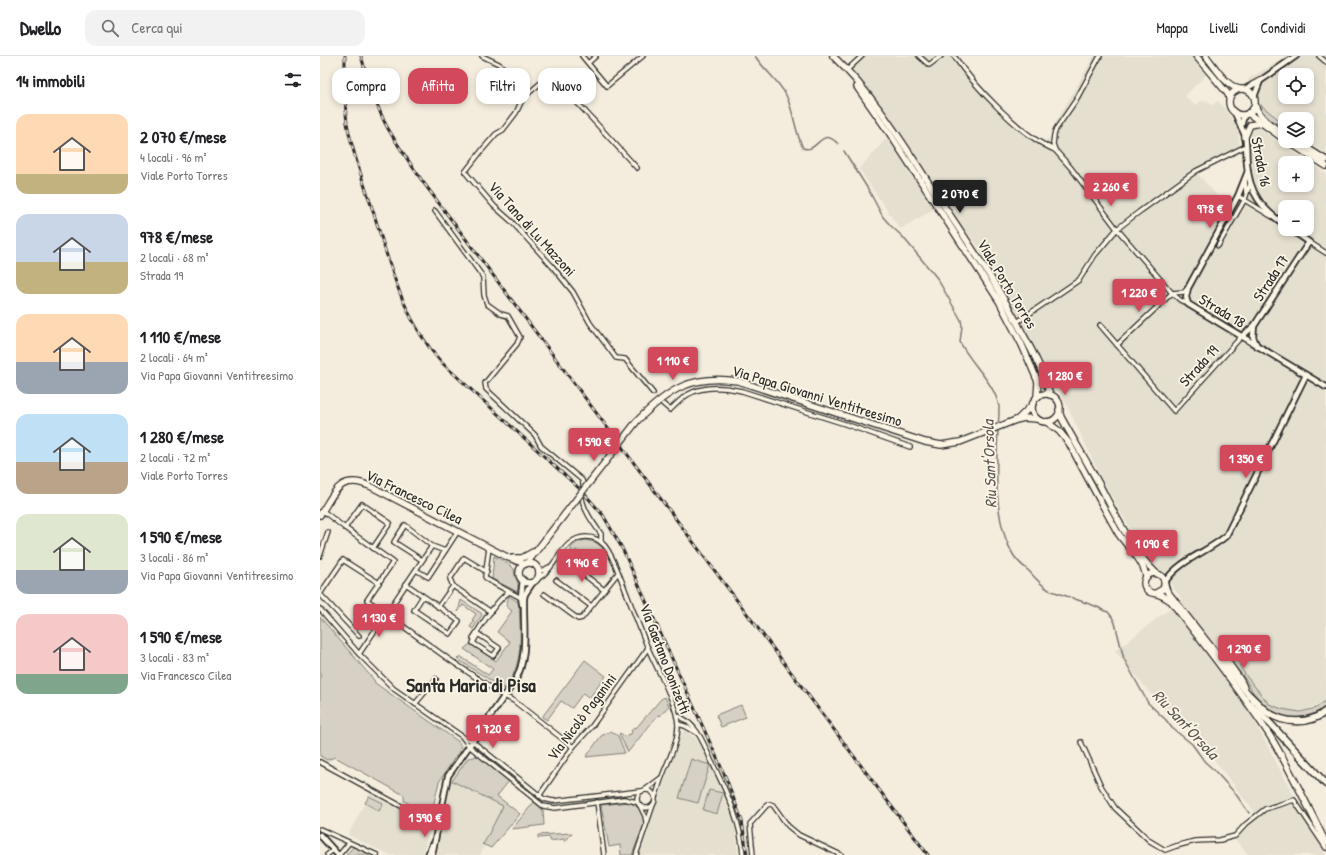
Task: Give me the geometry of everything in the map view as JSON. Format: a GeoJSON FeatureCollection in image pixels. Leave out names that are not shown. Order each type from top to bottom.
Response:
{"type":"FeatureCollection","features":[{"type":"Feature","properties":{"kind":"highway"},"geometry":{"type":"LineString","coordinates":[[1247,692],[1268,712],[1281,719],[1294,721],[1308,720],[1323,714],[1326,711]]}},
{"type":"Feature","properties":{"kind":"highway"},"geometry":{"type":"LineString","coordinates":[[1247,692],[1264,717]]}},
{"type":"Feature","properties":{"kind":"highway"},"geometry":{"type":"LineString","coordinates":[[1248,703],[1264,717],[1326,784]]}},
{"type":"Feature","properties":{"kind":"main road","name":"Viale Porto Torres"},"geometry":{"type":"LineString","coordinates":[[832,56],[847,70],[885,118],[998,288],[1039,365],[1047,383],[1050,395]]}},
{"type":"Feature","properties":{"kind":"main road","name":"Viale Porto Torres"},"geometry":{"type":"LineString","coordinates":[[832,56],[860,91],[886,128],[999,302],[1022,345],[1038,382],[1037,397]]}},
{"type":"Feature","properties":{"kind":"main road"},"geometry":{"type":"LineString","coordinates":[[1196,56],[1228,94],[1230,108],[1235,113],[1246,114],[1278,135]]}},
{"type":"Feature","properties":{"kind":"main road"},"geometry":{"type":"LineString","coordinates":[[1206,56],[1220,75],[1230,85],[1251,92],[1254,97],[1257,111],[1261,116],[1278,129]]}},
{"type":"Feature","properties":{"kind":"main road"},"geometry":{"type":"LineString","coordinates":[[1229,98],[1234,92],[1242,89]]}},
{"type":"Feature","properties":{"kind":"main road"},"geometry":{"type":"LineString","coordinates":[[1246,114],[1254,108],[1255,104]]}},
{"type":"Feature","properties":{"kind":"main road"},"geometry":{"type":"LineString","coordinates":[[1245,137],[1250,125],[1261,123]]}},
{"type":"Feature","properties":{"kind":"main road"},"geometry":{"type":"LineString","coordinates":[[1298,148],[1326,166]]}},
{"type":"Feature","properties":{"kind":"main road"},"geometry":{"type":"LineString","coordinates":[[1307,148],[1326,160]]}},
{"type":"Feature","properties":{"kind":"main road","name":"Via Papa Giovanni Ventitreesimo"},"geometry":{"type":"LineString","coordinates":[[526,564],[637,420],[655,402],[672,391],[690,383],[713,380],[738,381],[925,442],[941,445],[960,442],[1016,420],[1024,418],[1037,419]]}},
{"type":"Feature","properties":{"kind":"main road"},"geometry":{"type":"LineString","coordinates":[[1247,692],[1175,599],[1167,591],[1162,576],[1156,573],[1138,550],[1117,518],[1061,417],[1058,401],[1050,395],[1041,395],[1037,397],[1032,405],[1034,415],[1037,419],[1048,422],[1059,431],[1069,443],[1119,534],[1145,572],[1146,577],[1144,585],[1148,591],[1162,595],[1171,602],[1248,703],[1270,735],[1326,843]]}},
{"type":"Feature","properties":{"kind":"main road","name":"Via Papa Giovanni Ventitreesimo"},"geometry":{"type":"LineString","coordinates":[[1016,420],[1032,405]]}},
{"type":"Feature","properties":{"kind":"main road"},"geometry":{"type":"LineString","coordinates":[[1048,422],[1057,416],[1059,410]]}},
{"type":"Feature","properties":{"kind":"main road","name":"Via Francesco Cilea"},"geometry":{"type":"LineString","coordinates":[[322,513],[340,486],[346,482],[357,481],[372,487],[509,558],[526,564]]}},
{"type":"Feature","properties":{"kind":"main road"},"geometry":{"type":"LineString","coordinates":[[509,558],[522,558],[537,549]]}},
{"type":"Feature","properties":{"kind":"main road"},"geometry":{"type":"LineString","coordinates":[[537,549],[535,560],[537,568],[535,580],[528,582],[523,580],[520,576],[520,570],[526,564],[530,563],[537,568]]}},
{"type":"Feature","properties":{"kind":"main road","name":"Via Francesco Cilea"},"geometry":{"type":"LineString","coordinates":[[509,558],[520,570]]}},
{"type":"Feature","properties":{"kind":"main road"},"geometry":{"type":"LineString","coordinates":[[1146,577],[1152,573],[1156,573]]}},
{"type":"Feature","properties":{"kind":"main road"},"geometry":{"type":"LineString","coordinates":[[1156,593],[1160,592],[1165,583]]}},
{"type":"Feature","properties":{"kind":"main road"},"geometry":{"type":"LineString","coordinates":[[1238,646],[1230,646],[1225,649],[1225,658],[1242,681],[1247,692]]}},
{"type":"Feature","properties":{"kind":"street"},"geometry":{"type":"LineString","coordinates":[[482,56],[499,64],[504,68]]}},
{"type":"Feature","properties":{"kind":"street"},"geometry":{"type":"LineString","coordinates":[[582,56],[607,86],[643,56]]}},
{"type":"Feature","properties":{"kind":"street"},"geometry":{"type":"LineString","coordinates":[[588,63],[596,56]]}},
{"type":"Feature","properties":{"kind":"street"},"geometry":{"type":"LineString","coordinates":[[847,70],[862,56]]}},
{"type":"Feature","properties":{"kind":"street"},"geometry":{"type":"LineString","coordinates":[[919,56],[929,65],[941,56]]}},
{"type":"Feature","properties":{"kind":"street","name":"Strada 18"},"geometry":{"type":"LineString","coordinates":[[954,56],[964,71],[1007,116],[1047,147],[1055,150],[1071,168],[1118,229],[1172,293],[1180,300],[1241,338],[1326,387]]}},
{"type":"Feature","properties":{"kind":"street"},"geometry":{"type":"LineString","coordinates":[[1055,150],[1053,144],[1056,129],[1076,100],[1100,56]]}},
{"type":"Feature","properties":{"kind":"street"},"geometry":{"type":"LineString","coordinates":[[1242,89],[1260,81],[1296,56]]}},
{"type":"Feature","properties":{"kind":"street"},"geometry":{"type":"LineString","coordinates":[[1319,56],[1326,62]]}},
{"type":"Feature","properties":{"kind":"street","name":"Via Tana di Lu Mazzoni"},"geometry":{"type":"LineString","coordinates":[[530,92],[551,74],[637,168]]}},
{"type":"Feature","properties":{"kind":"street"},"geometry":{"type":"LineString","coordinates":[[1254,97],[1260,81]]}},
{"type":"Feature","properties":{"kind":"street","name":"Via Tana di Lu Mazzoni"},"geometry":{"type":"LineString","coordinates":[[520,104],[516,113],[503,130],[496,134],[464,172],[494,206],[511,221],[552,266],[573,292],[590,323],[616,358],[625,359],[653,394]]}},
{"type":"Feature","properties":{"kind":"street","name":"Strada 16"},"geometry":{"type":"LineString","coordinates":[[1235,113],[1245,137],[1250,184],[1258,201],[1275,218]]}},
{"type":"Feature","properties":{"kind":"street","name":"Strada 16"},"geometry":{"type":"LineString","coordinates":[[1241,127],[1246,114]]}},
{"type":"Feature","properties":{"kind":"street"},"geometry":{"type":"LineString","coordinates":[[1017,322],[1079,280],[1095,255],[1118,229],[1138,212],[1196,171],[1246,146]]}},
{"type":"Feature","properties":{"kind":"street"},"geometry":{"type":"LineString","coordinates":[[1188,304],[1186,296],[1188,288],[1238,196],[1248,171]]}},
{"type":"Feature","properties":{"kind":"street"},"geometry":{"type":"LineString","coordinates":[[1245,180],[1246,194]]}},
{"type":"Feature","properties":{"kind":"street"},"geometry":{"type":"LineString","coordinates":[[1218,246],[1245,199],[1250,184]]}},
{"type":"Feature","properties":{"kind":"street","name":"Strada 16"},"geometry":{"type":"LineString","coordinates":[[1238,196],[1278,220]]}},
{"type":"Feature","properties":{"kind":"street","name":"Via Gaetano Donizetti"},"geometry":{"type":"LineString","coordinates":[[435,211],[483,277],[484,295],[487,304],[500,314],[508,316],[520,337],[517,344],[485,383],[486,389],[535,435],[541,446],[584,483],[582,500],[591,519],[601,534],[600,542],[608,551],[618,573],[676,715],[678,724],[675,745],[662,777],[655,797],[655,802],[636,855]]}},
{"type":"Feature","properties":{"kind":"street"},"geometry":{"type":"LineString","coordinates":[[1300,236],[1326,253]]}},
{"type":"Feature","properties":{"kind":"street","name":"Strada 17"},"geometry":{"type":"LineString","coordinates":[[1241,338],[1254,326],[1309,242]]}},
{"type":"Feature","properties":{"kind":"street"},"geometry":{"type":"LineString","coordinates":[[1100,325],[1116,346],[1172,293],[1184,292],[1188,288]]}},
{"type":"Feature","properties":{"kind":"street"},"geometry":{"type":"LineString","coordinates":[[1254,326],[1253,337],[1257,346]]}},
{"type":"Feature","properties":{"kind":"street","name":"Strada 19"},"geometry":{"type":"LineString","coordinates":[[1116,346],[1174,411],[1241,338]]}},
{"type":"Feature","properties":{"kind":"street"},"geometry":{"type":"LineString","coordinates":[[1165,583],[1173,572],[1185,562],[1219,542],[1226,536],[1306,375]]}},
{"type":"Feature","properties":{"kind":"street"},"geometry":{"type":"LineString","coordinates":[[663,404],[670,410],[687,395],[697,391],[710,388],[726,388],[742,391],[845,424],[910,447]]}},
{"type":"Feature","properties":{"kind":"street"},"geometry":{"type":"LineString","coordinates":[[845,424],[850,418]]}},
{"type":"Feature","properties":{"kind":"street"},"geometry":{"type":"LineString","coordinates":[[345,528],[362,504],[390,523],[373,548]]}},
{"type":"Feature","properties":{"kind":"street"},"geometry":{"type":"LineString","coordinates":[[322,513],[393,562],[367,600],[447,658],[514,701],[573,748]]}},
{"type":"Feature","properties":{"kind":"street"},"geometry":{"type":"LineString","coordinates":[[422,560],[394,542],[405,525],[432,546],[445,551]]}},
{"type":"Feature","properties":{"kind":"street"},"geometry":{"type":"LineString","coordinates":[[416,570],[428,577],[458,531]]}},
{"type":"Feature","properties":{"kind":"street"},"geometry":{"type":"LineString","coordinates":[[320,556],[328,532]]}},
{"type":"Feature","properties":{"kind":"street"},"geometry":{"type":"LineString","coordinates":[[432,855],[448,776],[521,672],[523,661],[525,594],[535,580],[545,573],[572,541],[586,537],[600,542]]}},
{"type":"Feature","properties":{"kind":"street"},"geometry":{"type":"LineString","coordinates":[[359,654],[432,546]]}},
{"type":"Feature","properties":{"kind":"street"},"geometry":{"type":"LineString","coordinates":[[489,548],[486,577],[488,580],[522,598]]}},
{"type":"Feature","properties":{"kind":"street"},"geometry":{"type":"LineString","coordinates":[[487,572],[464,558],[450,579],[453,586],[491,612]]}},
{"type":"Feature","properties":{"kind":"street"},"geometry":{"type":"LineString","coordinates":[[359,636],[320,594],[343,560],[379,583]]}},
{"type":"Feature","properties":{"kind":"street"},"geometry":{"type":"LineString","coordinates":[[569,563],[604,590]]}},
{"type":"Feature","properties":{"kind":"street"},"geometry":{"type":"LineString","coordinates":[[537,568],[544,570],[552,565]]}},
{"type":"Feature","properties":{"kind":"street"},"geometry":{"type":"LineString","coordinates":[[1162,576],[1173,572]]}},
{"type":"Feature","properties":{"kind":"street"},"geometry":{"type":"LineString","coordinates":[[544,594],[578,619],[582,618],[618,573]]}},
{"type":"Feature","properties":{"kind":"street"},"geometry":{"type":"LineString","coordinates":[[523,580],[522,598],[524,613]]}},
{"type":"Feature","properties":{"kind":"street"},"geometry":{"type":"LineString","coordinates":[[556,580],[591,606]]}},
{"type":"Feature","properties":{"kind":"street"},"geometry":{"type":"LineString","coordinates":[[406,584],[459,621],[450,634],[414,610],[423,596]]}},
{"type":"Feature","properties":{"kind":"street"},"geometry":{"type":"LineString","coordinates":[[438,607],[453,586]]}},
{"type":"Feature","properties":{"kind":"street"},"geometry":{"type":"LineString","coordinates":[[475,639],[478,634],[499,648],[493,656],[473,643],[475,639],[473,638],[504,595],[509,592]]}},
{"type":"Feature","properties":{"kind":"street"},"geometry":{"type":"LineString","coordinates":[[320,609],[359,654],[394,689],[463,737],[472,741],[548,801],[553,802],[643,790],[653,792],[655,797]]}},
{"type":"Feature","properties":{"kind":"street","name":"Via Nicolò Paganini"},"geometry":{"type":"LineString","coordinates":[[536,800],[648,648]]}},
{"type":"Feature","properties":{"kind":"street"},"geometry":{"type":"LineString","coordinates":[[415,704],[436,679]]}},
{"type":"Feature","properties":{"kind":"street"},"geometry":{"type":"LineString","coordinates":[[676,715],[688,722],[699,735],[736,815],[742,855]]}},
{"type":"Feature","properties":{"kind":"street"},"geometry":{"type":"LineString","coordinates":[[678,724],[685,726],[699,735]]}},
{"type":"Feature","properties":{"kind":"street"},"geometry":{"type":"LineString","coordinates":[[463,737],[469,746],[543,806],[555,808],[624,799],[637,802]]}},
{"type":"Feature","properties":{"kind":"street"},"geometry":{"type":"LineString","coordinates":[[1081,742],[1101,786],[1115,808],[1150,841],[1160,848],[1165,850],[1195,841],[1220,840],[1235,836],[1246,824],[1265,809],[1294,800],[1326,848]]}},
{"type":"Feature","properties":{"kind":"street"},"geometry":{"type":"LineString","coordinates":[[320,762],[438,826]]}},
{"type":"Feature","properties":{"kind":"street"},"geometry":{"type":"LineString","coordinates":[[646,824],[645,816],[637,802],[637,796],[662,777]]}},
{"type":"Feature","properties":{"kind":"street"},"geometry":{"type":"LineString","coordinates":[[597,802],[604,855]]}},
{"type":"Feature","properties":{"kind":"street"},"geometry":{"type":"LineString","coordinates":[[753,855],[750,824],[767,805],[770,804],[773,805],[788,826],[799,835],[841,855]]}},
{"type":"Feature","properties":{"kind":"street"},"geometry":{"type":"LineString","coordinates":[[640,806],[644,808],[653,806]]}},
{"type":"Feature","properties":{"kind":"street"},"geometry":{"type":"LineString","coordinates":[[428,855],[438,826]]}},
{"type":"Feature","properties":{"kind":"street"},"geometry":{"type":"LineString","coordinates":[[320,829],[377,855]]}},
{"type":"Feature","properties":{"kind":"street"},"geometry":{"type":"LineString","coordinates":[[320,835],[339,855],[349,843]]}},
{"type":"Feature","properties":{"kind":"street"},"geometry":{"type":"LineString","coordinates":[[327,855],[333,850]]}},
{"type":"Feature","properties":{"kind":"shaded area"},"geometry":{"type":"Polygon","coordinates":[[[866,56],[957,56],[968,71],[998,103],[1042,142],[1050,138],[1052,129],[1094,56],[1191,56],[1206,75],[1185,96],[1195,106],[1202,100],[1204,102],[1207,100],[1212,105],[1218,101],[1237,126],[1240,146],[1205,162],[1194,170],[1223,202],[1244,204],[1254,186],[1252,180],[1249,130],[1254,125],[1260,127],[1278,142],[1278,148],[1287,148],[1299,156],[1278,156],[1278,192],[1314,192],[1314,166],[1326,174],[1326,698],[1319,704],[1305,710],[1291,712],[1269,706],[1255,698],[1246,705],[1325,855],[1249,855],[1233,838],[1255,813],[1187,724],[1172,719],[1115,651],[1182,599],[1137,541],[1104,483],[1065,402],[1006,296],[1002,277],[951,212],[916,156],[852,69],[866,56]]]}},
{"type":"Feature","properties":{"kind":"shaded area"},"geometry":{"type":"Polygon","coordinates":[[[1285,56],[1326,56],[1326,154],[1314,146],[1314,112],[1278,112],[1278,123],[1273,122],[1259,108],[1258,97],[1252,90],[1248,79],[1285,56]]]}},
{"type":"Feature","properties":{"kind":"shaded area"},"geometry":{"type":"Polygon","coordinates":[[[1258,103],[1278,119],[1278,124],[1267,118],[1258,103]]]}},
{"type":"Feature","properties":{"kind":"shaded area"},"geometry":{"type":"Polygon","coordinates":[[[887,138],[936,208],[900,229],[859,169],[887,138]]]}},
{"type":"Feature","properties":{"kind":"shaded area"},"geometry":{"type":"Polygon","coordinates":[[[585,540],[595,542],[603,548],[593,562],[576,550],[571,556],[571,547],[578,542],[585,540]]]}},
{"type":"Feature","properties":{"kind":"shaded area"},"geometry":{"type":"Polygon","coordinates":[[[494,556],[509,564],[514,569],[518,583],[518,592],[492,579],[494,556]]]}},
{"type":"Feature","properties":{"kind":"shaded area"},"geometry":{"type":"Polygon","coordinates":[[[509,596],[519,603],[520,648],[515,669],[511,679],[504,689],[457,659],[460,656],[488,675],[493,669],[464,649],[470,644],[496,661],[510,642],[497,632],[512,611],[506,606],[509,596]]]}},
{"type":"Feature","properties":{"kind":"shaded area"},"geometry":{"type":"Polygon","coordinates":[[[461,600],[482,615],[473,629],[470,627],[476,614],[463,605],[458,612],[461,600]]]}},
{"type":"Feature","properties":{"kind":"shaded area"},"geometry":{"type":"Polygon","coordinates":[[[320,617],[375,683],[459,742],[461,748],[439,782],[431,815],[404,801],[404,795],[335,757],[327,760],[320,756],[320,617]]]}},
{"type":"Feature","properties":{"kind":"shaded area"},"geometry":{"type":"Polygon","coordinates":[[[1230,649],[1235,651],[1241,668],[1269,704],[1282,709],[1300,712],[1316,708],[1326,700],[1326,709],[1313,717],[1299,720],[1277,715],[1270,711],[1259,702],[1245,679],[1231,661],[1228,654],[1230,649]]]}},
{"type":"Feature","properties":{"kind":"shaded area"},"geometry":{"type":"Polygon","coordinates":[[[585,660],[606,676],[589,698],[583,693],[572,708],[561,701],[547,720],[542,717],[585,660]]]}},
{"type":"Feature","properties":{"kind":"shaded area"},"geometry":{"type":"Polygon","coordinates":[[[665,697],[669,706],[660,716],[658,715],[628,752],[619,734],[620,733],[626,737],[628,734],[630,735],[634,727],[636,728],[661,699],[665,697]]]}},
{"type":"Feature","properties":{"kind":"shaded area"},"geometry":{"type":"Polygon","coordinates":[[[741,705],[746,717],[721,727],[716,715],[741,705]]]}},
{"type":"Feature","properties":{"kind":"shaded area"},"geometry":{"type":"Polygon","coordinates":[[[686,729],[701,744],[735,823],[738,855],[639,855],[681,734],[686,729]]]}},
{"type":"Feature","properties":{"kind":"shaded area"},"geometry":{"type":"Polygon","coordinates":[[[611,731],[618,736],[625,753],[586,757],[601,736],[611,731]]]}},
{"type":"Feature","properties":{"kind":"shaded area"},"geometry":{"type":"Polygon","coordinates":[[[478,756],[509,781],[497,796],[520,814],[491,848],[482,844],[484,843],[503,806],[452,781],[468,758],[478,756]]]}},
{"type":"Feature","properties":{"kind":"shaded area"},"geometry":{"type":"Polygon","coordinates":[[[691,759],[710,765],[698,803],[679,798],[691,759]]]}},
{"type":"Feature","properties":{"kind":"shaded area"},"geometry":{"type":"Polygon","coordinates":[[[450,780],[503,806],[480,855],[437,855],[450,780]]]}},
{"type":"Feature","properties":{"kind":"shaded area"},"geometry":{"type":"Polygon","coordinates":[[[709,790],[723,793],[717,814],[703,810],[709,790]]]}},
{"type":"Feature","properties":{"kind":"shaded area"},"geometry":{"type":"Polygon","coordinates":[[[370,793],[431,826],[422,855],[390,855],[348,835],[370,793]]]}},
{"type":"Feature","properties":{"kind":"shaded area"},"geometry":{"type":"Polygon","coordinates":[[[369,796],[383,803],[379,811],[365,803],[369,796]]]}},
{"type":"Feature","properties":{"kind":"shaded area"},"geometry":{"type":"Polygon","coordinates":[[[534,802],[543,810],[544,825],[512,829],[534,802]]]}},
{"type":"Feature","properties":{"kind":"shaded area"},"geometry":{"type":"Polygon","coordinates":[[[629,802],[639,808],[645,822],[632,855],[621,855],[620,845],[609,847],[601,805],[629,802]]]}},
{"type":"Feature","properties":{"kind":"shaded area"},"geometry":{"type":"Polygon","coordinates":[[[572,833],[565,842],[564,839],[550,841],[549,837],[538,838],[538,835],[572,833]]]}},
{"type":"Feature","properties":{"kind":"shaded area"},"geometry":{"type":"Polygon","coordinates":[[[354,846],[373,855],[346,855],[354,846]]]}},
{"type":"Feature","properties":{"kind":"waterway","name":"Riu Sant'Orsola"},"geometry":{"type":"LineString","coordinates":[[755,56],[786,95],[803,148],[808,149],[823,138],[827,137],[838,144]]}},
{"type":"Feature","properties":{"kind":"waterway","name":"Riu Sant'Orsola"},"geometry":{"type":"LineString","coordinates":[[844,151],[868,189],[883,217],[902,236],[937,278],[961,320],[962,326],[960,342],[964,350],[988,381],[997,398],[999,407],[998,426]]}},
{"type":"Feature","properties":{"kind":"waterway","name":"Riu Sant'Orsola"},"geometry":{"type":"LineString","coordinates":[[998,430],[997,494],[999,511],[1002,527],[1014,556],[1043,586],[1049,590],[1108,612],[1115,623],[1124,659],[1148,703],[1166,720],[1172,728],[1192,744],[1205,762],[1235,793],[1249,813]]}},
{"type":"Feature","properties":{"kind":"tunnel"},"geometry":{"type":"LineString","coordinates":[[653,393],[661,401]]}},
{"type":"Feature","properties":{"kind":"railway"},"geometry":{"type":"LineString","coordinates":[[345,56],[346,115],[352,145],[391,269],[406,308],[427,345],[441,362],[582,491],[603,515],[622,548],[726,778],[742,821],[747,855]]}},
{"type":"Feature","properties":{"kind":"railway"},"geometry":{"type":"LineString","coordinates":[[361,56],[369,83],[382,117],[399,147],[423,182],[928,855]]}},
{"type":"Feature","properties":{"kind":"district","name":"Santa Maria di Pisa"},"geometry":{"type":"Point","coordinates":[471,685]}}]}
